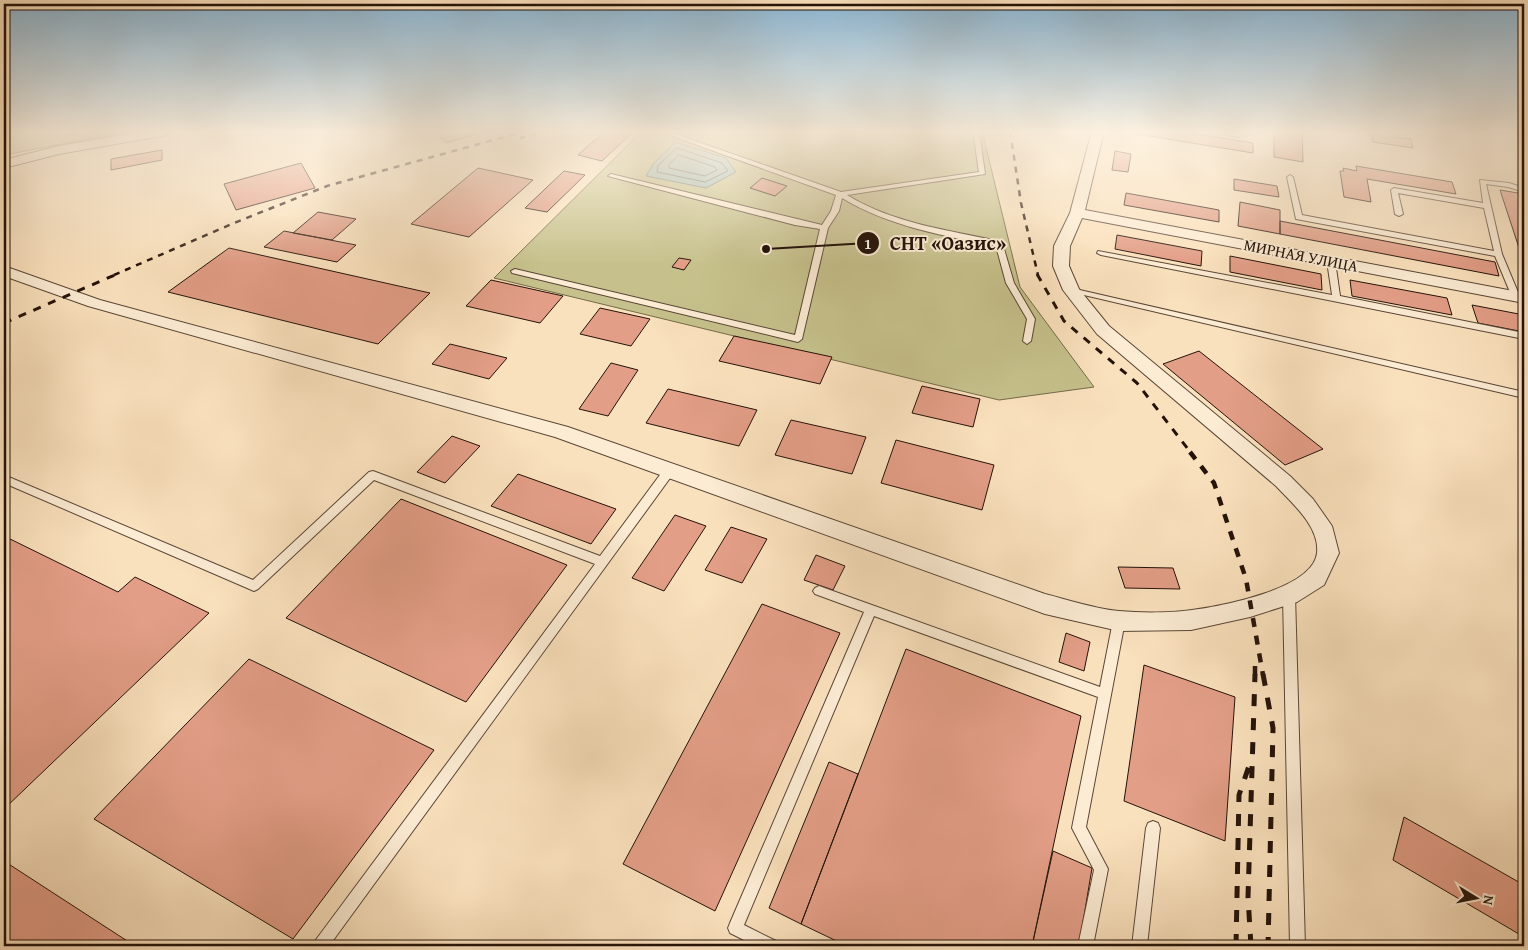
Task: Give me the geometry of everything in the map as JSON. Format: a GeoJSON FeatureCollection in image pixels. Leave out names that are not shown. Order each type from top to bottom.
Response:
{"type":"FeatureCollection","features":[{"type":"Feature","properties":{"kind":"street"},"geometry":{"type":"LineString","coordinates":[[4,270],[94,303],[561,432],[1045,604],[1119,621],[1191,620],[1250,607],[1289,595],[1316,579],[1328,553],[1324,532],[1306,505],[1283,482],[1103,330],[1071,290],[1061,266],[1062,246],[1077,213],[1087,175]]}},
{"type":"Feature","properties":{"kind":"street","name":"МИРНАЯ УЛИЦА"},"geometry":{"type":"LineString","coordinates":[[1077,213],[1520,297]]}},
{"type":"Feature","properties":{"kind":"lane"},"geometry":{"type":"LineString","coordinates":[[787,175],[840,194],[856,206],[944,234],[999,244],[1010,283],[1031,319],[1027,342]]}},
{"type":"Feature","properties":{"kind":"lane"},"geometry":{"type":"LineString","coordinates":[[840,194],[967,175]]}},
{"type":"Feature","properties":{"kind":"lane"},"geometry":{"type":"LineString","coordinates":[[612,176],[798,224],[824,228]]}},
{"type":"Feature","properties":{"kind":"lane"},"geometry":{"type":"LineString","coordinates":[[1290,177],[1298,217],[1498,254]]}},
{"type":"Feature","properties":{"kind":"lane"},"geometry":{"type":"LineString","coordinates":[[1520,297],[1498,254],[1482,182],[1510,185],[1524,190]]}},
{"type":"Feature","properties":{"kind":"lane"},"geometry":{"type":"LineString","coordinates":[[1398,214],[1394,190],[1487,206]]}},
{"type":"Feature","properties":{"kind":"lane"},"geometry":{"type":"LineString","coordinates":[[515,271],[798,339],[824,228],[835,211],[840,194]]}},
{"type":"Feature","properties":{"kind":"lane"},"geometry":{"type":"LineString","coordinates":[[1101,253],[1524,336]]}},
{"type":"Feature","properties":{"kind":"lane"},"geometry":{"type":"LineString","coordinates":[[1332,261],[1336,298]]}},
{"type":"Feature","properties":{"kind":"lane"},"geometry":{"type":"LineString","coordinates":[[1071,290],[1524,395]]}},
{"type":"Feature","properties":{"kind":"lane"},"geometry":{"type":"LineString","coordinates":[[320,946],[669,471]]}},
{"type":"Feature","properties":{"kind":"lane"},"geometry":{"type":"LineString","coordinates":[[4,479],[254,586],[373,475],[603,562]]}},
{"type":"Feature","properties":{"kind":"lane"},"geometry":{"type":"LineString","coordinates":[[818,591],[1105,694]]}},
{"type":"Feature","properties":{"kind":"lane"},"geometry":{"type":"LineString","coordinates":[[1289,595],[1298,946]]}},
{"type":"Feature","properties":{"kind":"lane"},"geometry":{"type":"LineString","coordinates":[[771,946],[735,928],[871,610]]}},
{"type":"Feature","properties":{"kind":"lane"},"geometry":{"type":"LineString","coordinates":[[1086,946],[1101,869],[1079,828],[1119,621]]}},
{"type":"Feature","properties":{"kind":"lane"},"geometry":{"type":"LineString","coordinates":[[1139,946],[1153,828]]}},
{"type":"Feature","properties":{"kind":"shaded area"},"geometry":{"type":"Polygon","coordinates":[[[597,175],[993,175],[1020,287],[1094,387],[999,400],[494,278],[597,175]]]}},
{"type":"Feature","properties":{"kind":"water"},"geometry":{"type":"Polygon","coordinates":[[[646,175],[730,175],[706,188],[646,175]]]}},
{"type":"Feature","properties":{"kind":"building"},"geometry":{"type":"Polygon","coordinates":[[[256,175],[308,175],[315,188],[236,210],[224,184],[256,175]]]}},
{"type":"Feature","properties":{"kind":"building"},"geometry":{"type":"Polygon","coordinates":[[[469,175],[512,175],[533,180],[469,237],[411,224],[469,175]]]}},
{"type":"Feature","properties":{"kind":"building"},"geometry":{"type":"Polygon","coordinates":[[[559,175],[585,175],[547,212],[525,208],[559,175]]]}},
{"type":"Feature","properties":{"kind":"building"},"geometry":{"type":"Polygon","coordinates":[[[1341,175],[1412,175],[1452,182],[1456,194],[1367,179],[1371,202],[1344,197],[1341,175]]]}},
{"type":"Feature","properties":{"kind":"building"},"geometry":{"type":"Polygon","coordinates":[[[762,178],[787,186],[775,196],[750,188],[762,178]]]}},
{"type":"Feature","properties":{"kind":"building"},"geometry":{"type":"Polygon","coordinates":[[[1234,179],[1277,186],[1279,197],[1234,190],[1234,179]]]}},
{"type":"Feature","properties":{"kind":"building"},"geometry":{"type":"Polygon","coordinates":[[[1500,190],[1524,194],[1524,263],[1500,190]]]}},
{"type":"Feature","properties":{"kind":"building"},"geometry":{"type":"Polygon","coordinates":[[[1126,193],[1219,210],[1219,222],[1124,205],[1126,193]]]}},
{"type":"Feature","properties":{"kind":"building"},"geometry":{"type":"Polygon","coordinates":[[[1240,202],[1280,210],[1280,234],[1238,226],[1240,202]]]}},
{"type":"Feature","properties":{"kind":"building"},"geometry":{"type":"Polygon","coordinates":[[[318,212],[356,219],[332,240],[293,233],[318,212]]]}},
{"type":"Feature","properties":{"kind":"building"},"geometry":{"type":"Polygon","coordinates":[[[1280,221],[1495,262],[1499,276],[1280,234],[1280,221]]]}},
{"type":"Feature","properties":{"kind":"building"},"geometry":{"type":"Polygon","coordinates":[[[284,231],[356,245],[337,262],[264,247],[284,231]]]}},
{"type":"Feature","properties":{"kind":"building"},"geometry":{"type":"Polygon","coordinates":[[[1117,235],[1202,251],[1201,266],[1115,249],[1117,235]]]}},
{"type":"Feature","properties":{"kind":"building"},"geometry":{"type":"Polygon","coordinates":[[[229,248],[430,293],[378,344],[168,292],[229,248]]]}},
{"type":"Feature","properties":{"kind":"building"},"geometry":{"type":"Polygon","coordinates":[[[1230,256],[1321,274],[1322,290],[1230,272],[1230,256]]]}},
{"type":"Feature","properties":{"kind":"building"},"geometry":{"type":"Polygon","coordinates":[[[679,258],[691,260],[684,270],[672,267],[679,258]]]}},
{"type":"Feature","properties":{"kind":"building"},"geometry":{"type":"Polygon","coordinates":[[[491,280],[563,296],[540,323],[466,306],[491,280]]]}},
{"type":"Feature","properties":{"kind":"building"},"geometry":{"type":"Polygon","coordinates":[[[1350,280],[1447,298],[1452,315],[1352,296],[1350,280]]]}},
{"type":"Feature","properties":{"kind":"building"},"geometry":{"type":"Polygon","coordinates":[[[1472,305],[1524,315],[1524,332],[1478,323],[1472,305]]]}},
{"type":"Feature","properties":{"kind":"building"},"geometry":{"type":"Polygon","coordinates":[[[600,308],[650,319],[631,346],[580,334],[600,308]]]}},
{"type":"Feature","properties":{"kind":"building"},"geometry":{"type":"Polygon","coordinates":[[[734,336],[832,357],[820,384],[719,361],[734,336]]]}},
{"type":"Feature","properties":{"kind":"building"},"geometry":{"type":"Polygon","coordinates":[[[450,344],[507,358],[489,379],[432,364],[450,344]]]}},
{"type":"Feature","properties":{"kind":"building"},"geometry":{"type":"Polygon","coordinates":[[[1199,351],[1323,449],[1285,465],[1163,364],[1199,351]]]}},
{"type":"Feature","properties":{"kind":"building"},"geometry":{"type":"Polygon","coordinates":[[[611,363],[638,370],[608,416],[579,409],[611,363]]]}},
{"type":"Feature","properties":{"kind":"building"},"geometry":{"type":"Polygon","coordinates":[[[922,386],[980,399],[973,427],[912,413],[922,386]]]}},
{"type":"Feature","properties":{"kind":"building"},"geometry":{"type":"Polygon","coordinates":[[[668,389],[757,410],[739,446],[646,423],[668,389]]]}},
{"type":"Feature","properties":{"kind":"building"},"geometry":{"type":"Polygon","coordinates":[[[791,420],[866,437],[852,474],[775,455],[791,420]]]}},
{"type":"Feature","properties":{"kind":"building"},"geometry":{"type":"Polygon","coordinates":[[[452,436],[480,446],[445,483],[417,472],[452,436]]]}},
{"type":"Feature","properties":{"kind":"building"},"geometry":{"type":"Polygon","coordinates":[[[896,440],[994,465],[982,510],[881,483],[896,440]]]}},
{"type":"Feature","properties":{"kind":"building"},"geometry":{"type":"Polygon","coordinates":[[[518,474],[616,509],[591,544],[491,506],[518,474]]]}},
{"type":"Feature","properties":{"kind":"building"},"geometry":{"type":"Polygon","coordinates":[[[401,499],[567,565],[466,702],[286,618],[401,499]]]}},
{"type":"Feature","properties":{"kind":"building"},"geometry":{"type":"Polygon","coordinates":[[[675,515],[706,526],[664,591],[632,578],[675,515]]]}},
{"type":"Feature","properties":{"kind":"building"},"geometry":{"type":"Polygon","coordinates":[[[731,527],[767,539],[742,583],[705,570],[731,527]]]}},
{"type":"Feature","properties":{"kind":"building"},"geometry":{"type":"Polygon","coordinates":[[[4,536],[118,592],[135,577],[209,613],[4,809],[4,536]]]}},
{"type":"Feature","properties":{"kind":"building"},"geometry":{"type":"Polygon","coordinates":[[[816,555],[845,566],[833,590],[804,580],[816,555]]]}},
{"type":"Feature","properties":{"kind":"building"},"geometry":{"type":"Polygon","coordinates":[[[1118,567],[1173,568],[1180,589],[1125,588],[1118,567]]]}},
{"type":"Feature","properties":{"kind":"building"},"geometry":{"type":"Polygon","coordinates":[[[762,604],[840,633],[715,911],[623,864],[762,604]]]}},
{"type":"Feature","properties":{"kind":"building"},"geometry":{"type":"Polygon","coordinates":[[[1066,633],[1090,642],[1084,671],[1059,662],[1066,633]]]}},
{"type":"Feature","properties":{"kind":"building"},"geometry":{"type":"Polygon","coordinates":[[[906,649],[1081,716],[1032,946],[847,946],[801,924],[906,649]]]}},
{"type":"Feature","properties":{"kind":"building"},"geometry":{"type":"Polygon","coordinates":[[[249,659],[434,750],[293,939],[94,819],[249,659]]]}},
{"type":"Feature","properties":{"kind":"building"},"geometry":{"type":"Polygon","coordinates":[[[1144,665],[1235,697],[1225,841],[1124,801],[1144,665]]]}},
{"type":"Feature","properties":{"kind":"building"},"geometry":{"type":"Polygon","coordinates":[[[829,762],[858,774],[801,924],[769,908],[829,762]]]}},
{"type":"Feature","properties":{"kind":"building"},"geometry":{"type":"Polygon","coordinates":[[[1404,817],[1524,885],[1524,937],[1393,860],[1404,817]]]}},
{"type":"Feature","properties":{"kind":"building"},"geometry":{"type":"Polygon","coordinates":[[[1053,851],[1092,868],[1079,946],[1032,946],[1053,851]]]}},
{"type":"Feature","properties":{"kind":"building"},"geometry":{"type":"Polygon","coordinates":[[[4,861],[135,946],[4,946],[4,861]]]}},
{"type":"Feature","properties":{"kind":"railway"},"geometry":{"type":"LineString","coordinates":[[114,275],[234,223],[327,186],[366,175]]}},
{"type":"Feature","properties":{"kind":"railway"},"geometry":{"type":"LineString","coordinates":[[1017,175],[1021,203],[1038,275]]}},
{"type":"Feature","properties":{"kind":"railway"},"geometry":{"type":"LineString","coordinates":[[4,323],[117,274]]}},
{"type":"Feature","properties":{"kind":"railway"},"geometry":{"type":"LineString","coordinates":[[1037,274],[1064,321],[1137,383],[1191,453]]}},
{"type":"Feature","properties":{"kind":"railway"},"geometry":{"type":"LineString","coordinates":[[1190,452],[1214,483],[1246,579],[1263,675]]}},
{"type":"Feature","properties":{"kind":"railway"},"geometry":{"type":"LineString","coordinates":[[1255,661],[1255,674]]}},
{"type":"Feature","properties":{"kind":"railway"},"geometry":{"type":"LineString","coordinates":[[1251,946],[1248,897],[1255,674]]}},
{"type":"Feature","properties":{"kind":"railway"},"geometry":{"type":"LineString","coordinates":[[1263,674],[1273,728],[1268,946]]}},
{"type":"Feature","properties":{"kind":"railway"},"geometry":{"type":"LineString","coordinates":[[1236,946],[1239,795],[1249,766]]}},
{"type":"Feature","properties":{"kind":"place","name":"СНТ «Оазис»"},"geometry":{"type":"Point","coordinates":[766,249]}}]}
